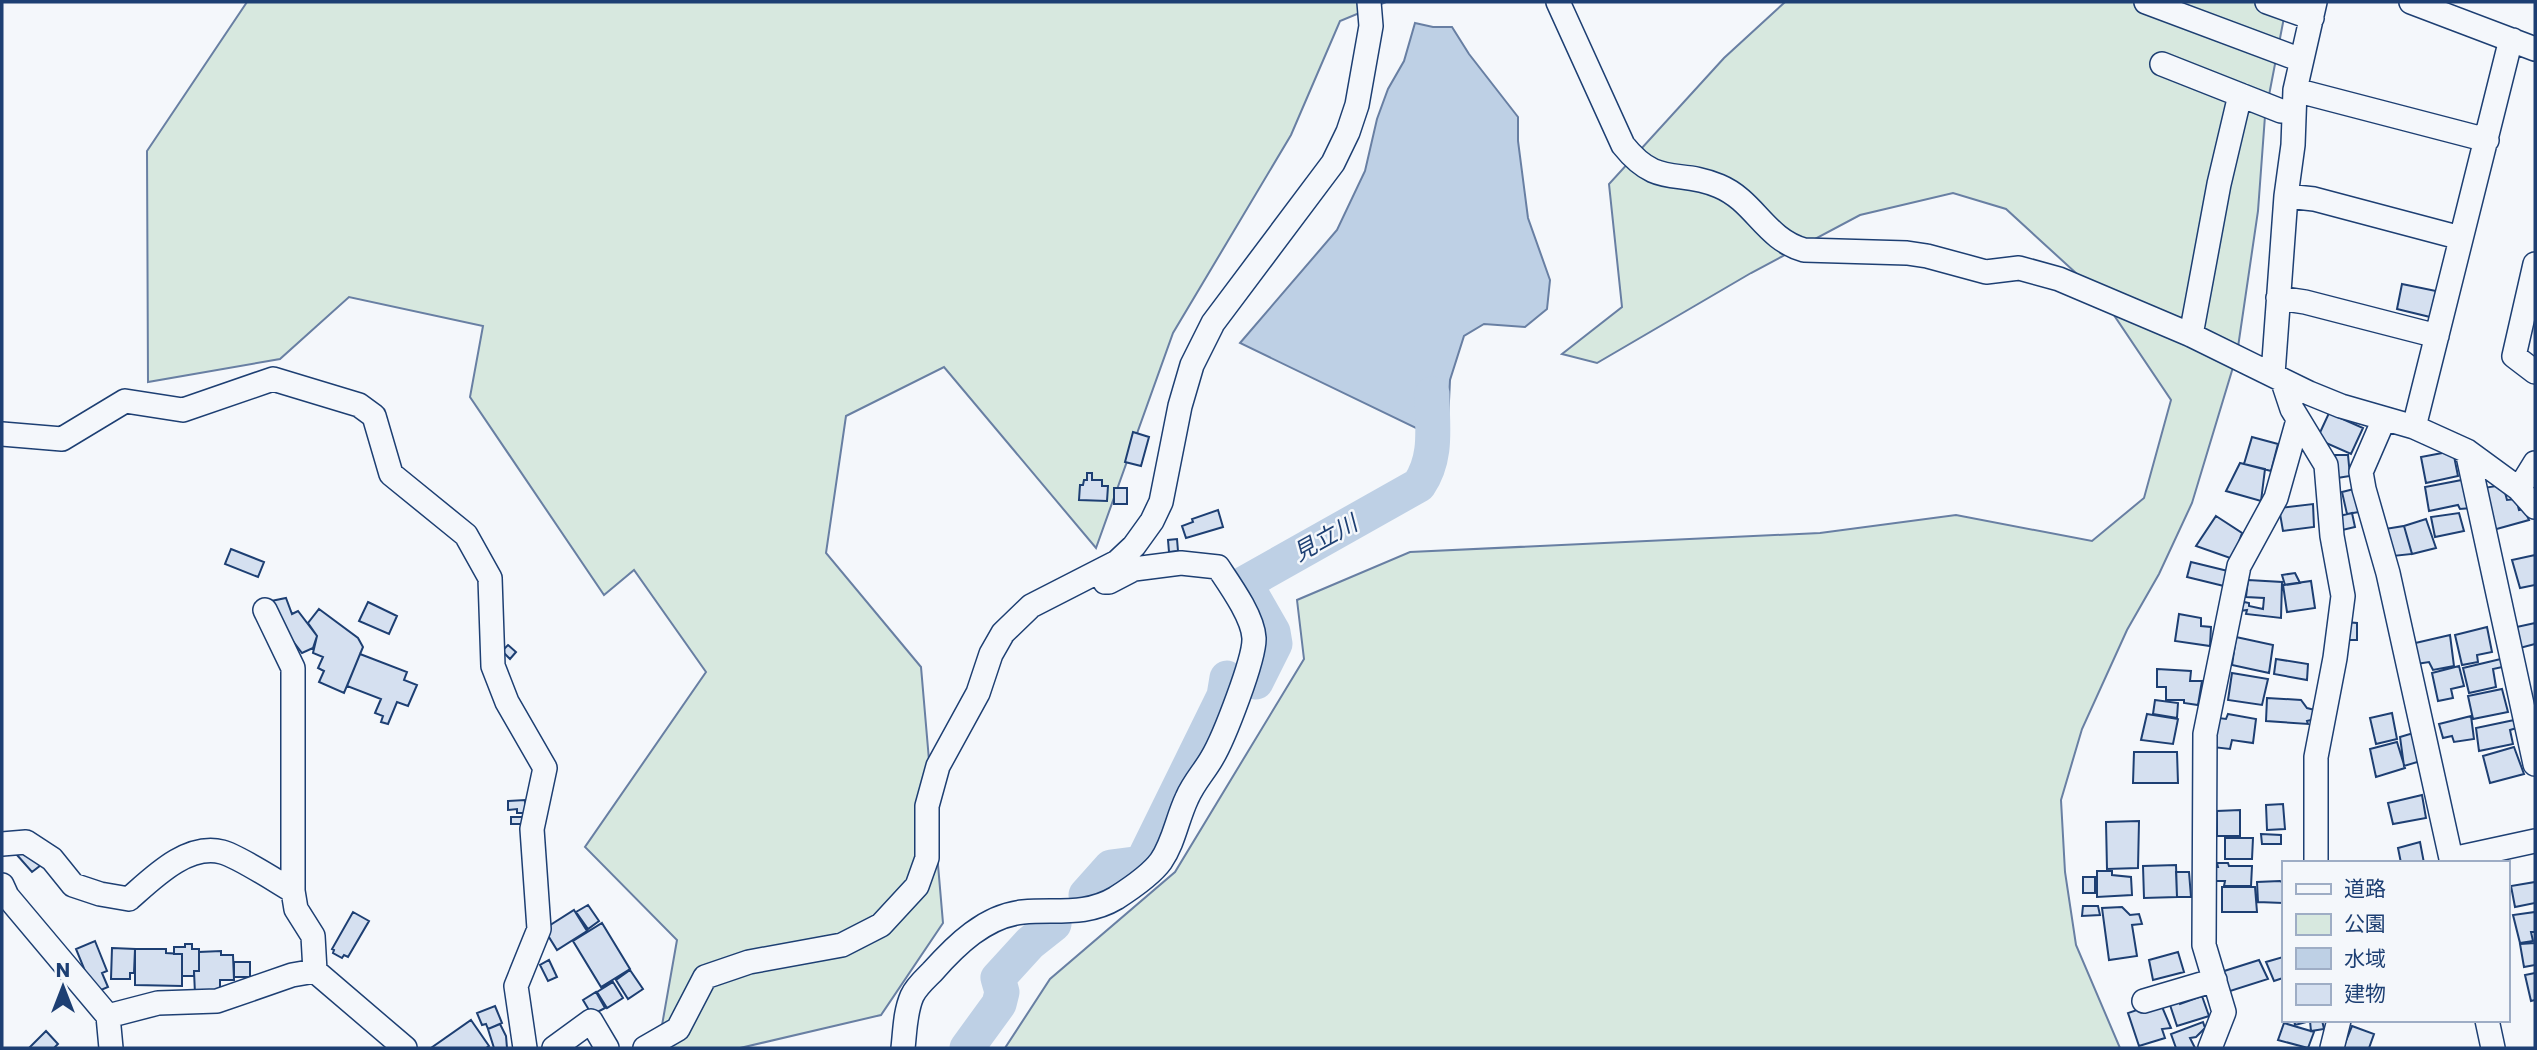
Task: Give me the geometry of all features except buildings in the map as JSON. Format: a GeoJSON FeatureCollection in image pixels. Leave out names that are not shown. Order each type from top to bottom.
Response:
{"type":"FeatureCollection","features":[{"type":"Feature","properties":{"kind":"street"},"geometry":{"type":"LineString","coordinates":[[645,1048],[678,1029],[705,977],[749,962],[842,946],[881,925],[917,886],[928,858],[928,807],[938,766],[978,693],[991,654],[1003,633],[1031,606],[1117,562],[1134,546],[1152,521],[1161,502],[1180,407],[1192,365],[1213,323],[1334,163],[1357,105],[1371,26],[1369,2]]}},
{"type":"Feature","properties":{"kind":"street"},"geometry":{"type":"LineString","coordinates":[[1558,2],[1623,145],[1631,155],[1649,170],[1706,181],[1734,194],[1784,243],[1804,250],[1907,253],[1986,272],[2019,268],[2059,279],[2191,335],[2341,406],[2414,427],[2467,451],[2519,489],[2535,507]]}},
{"type":"Feature","properties":{"kind":"street"},"geometry":{"type":"LineString","coordinates":[[2146,2],[2301,60]]}},
{"type":"Feature","properties":{"kind":"street"},"geometry":{"type":"LineString","coordinates":[[2267,2],[2314,10],[2294,101],[2293,145],[2278,298],[2278,378],[2298,420],[2326,465],[2332,536],[2343,596],[2335,658],[2316,757],[2316,861]]}},
{"type":"Feature","properties":{"kind":"street"},"geometry":{"type":"LineString","coordinates":[[2411,2],[2535,49]]}},
{"type":"Feature","properties":{"kind":"street"},"geometry":{"type":"LineString","coordinates":[[2414,427],[2508,51],[2514,40]]}},
{"type":"Feature","properties":{"kind":"street"},"geometry":{"type":"LineString","coordinates":[[2162,64],[2281,111],[2294,101],[2487,140]]}},
{"type":"Feature","properties":{"kind":"street"},"geometry":{"type":"LineString","coordinates":[[2191,335],[2240,95]]}},
{"type":"Feature","properties":{"kind":"street"},"geometry":{"type":"LineString","coordinates":[[2286,196],[2314,200],[2461,238]]}},
{"type":"Feature","properties":{"kind":"street"},"geometry":{"type":"LineString","coordinates":[[2535,264],[2514,356],[2535,372]]}},
{"type":"Feature","properties":{"kind":"street"},"geometry":{"type":"LineString","coordinates":[[2278,298],[2305,302],[2437,336]]}},
{"type":"Feature","properties":{"kind":"street"},"geometry":{"type":"LineString","coordinates":[[2,434],[62,439],[125,401],[183,410],[273,379],[359,405],[374,415],[391,474],[466,535],[490,578],[493,666],[507,702],[545,768],[531,829],[539,929],[516,986],[525,1048]]}},
{"type":"Feature","properties":{"kind":"street"},"geometry":{"type":"LineString","coordinates":[[2384,419],[2366,457],[2361,472],[2362,481],[2388,573],[2452,861],[2535,841]]}},
{"type":"Feature","properties":{"kind":"street"},"geometry":{"type":"LineString","coordinates":[[2210,1048],[2224,1012],[2204,945],[2205,734],[2239,566],[2276,498],[2298,420]]}},
{"type":"Feature","properties":{"kind":"street"},"geometry":{"type":"LineString","coordinates":[[2467,451],[2524,665],[2535,764]]}},
{"type":"Feature","properties":{"kind":"street"},"geometry":{"type":"LineString","coordinates":[[2519,489],[2535,463]]}},
{"type":"Feature","properties":{"kind":"street"},"geometry":{"type":"LineString","coordinates":[[902,1048],[908,1008],[914,993],[957,944],[973,932],[1019,912],[1083,911],[1102,905],[1118,897],[1159,864],[1175,833],[1194,783],[1212,758],[1225,730],[1247,671],[1254,641],[1250,623],[1234,591],[1218,568],[1181,563],[1134,569],[1109,582],[1085,577]]}},
{"type":"Feature","properties":{"kind":"street"},"geometry":{"type":"LineString","coordinates":[[265,610],[293,668],[293,891],[296,909],[313,936],[315,971],[405,1048]]}},
{"type":"Feature","properties":{"kind":"street"},"geometry":{"type":"LineString","coordinates":[[2,845],[26,842],[52,859],[73,885],[130,900],[154,878],[187,856],[204,850],[224,852],[293,891]]}},
{"type":"Feature","properties":{"kind":"street"},"geometry":{"type":"LineString","coordinates":[[2,885],[7,896],[108,1016],[111,1048]]}},
{"type":"Feature","properties":{"kind":"street"},"geometry":{"type":"LineString","coordinates":[[108,1016],[158,1003],[217,1001],[292,975],[315,971]]}},
{"type":"Feature","properties":{"kind":"street"},"geometry":{"type":"LineString","coordinates":[[2144,1001],[2215,980]]}},
{"type":"Feature","properties":{"kind":"street"},"geometry":{"type":"LineString","coordinates":[[554,1048],[591,1021],[607,1048]]}},
{"type":"Feature","properties":{"kind":"street"},"geometry":{"type":"LineString","coordinates":[[2332,1048],[2338,1022]]}},
{"type":"Feature","properties":{"kind":"street"},"geometry":{"type":"LineString","coordinates":[[2487,1022],[2492,1048]]}},
{"type":"Feature","properties":{"kind":"green space"},"geometry":{"type":"Polygon","coordinates":[[[247,2],[1386,2],[1340,21],[1291,135],[1173,333],[1096,548],[944,367],[846,416],[826,553],[921,667],[943,923],[881,1015],[740,1048],[658,1048],[677,940],[585,847],[706,672],[634,570],[604,595],[470,397],[483,326],[349,297],[280,359],[148,382],[147,151],[247,2]]]}},
{"type":"Feature","properties":{"kind":"green space"},"geometry":{"type":"Polygon","coordinates":[[[1785,2],[2287,2],[2265,116],[2258,211],[2237,354],[2192,503],[2159,574],[2127,630],[2082,729],[2061,800],[2065,872],[2076,945],[2120,1048],[1005,1048],[1050,979],[1175,872],[1304,659],[1297,600],[1410,552],[1820,533],[1956,515],[2092,541],[2144,498],[2171,400],[2101,296],[2006,209],[1953,193],[1860,215],[1751,273],[1597,363],[1562,354],[1622,307],[1609,184],[1724,58],[1785,2]]]}},
{"type":"Feature","properties":{"kind":"water"},"geometry":{"type":"Polygon","coordinates":[[[1415,23],[1452,27],[1469,54],[1518,117],[1518,141],[1528,218],[1550,280],[1547,309],[1525,327],[1484,324],[1464,336],[1450,380],[1447,443],[1240,343],[1337,230],[1365,171],[1377,119],[1388,89],[1404,61],[1415,23]]]}},
{"type":"Feature","properties":{"kind":"waterway","name":"見立川"},"geometry":{"type":"LineString","coordinates":[[1256,682],[1275,644],[1273,632],[1245,583],[1419,485],[1431,452],[1432,394]]}},
{"type":"Feature","properties":{"kind":"waterway","name":"見立川"},"geometry":{"type":"LineString","coordinates":[[1086,895],[1111,867],[1142,863],[1224,696],[1227,678]]}},
{"type":"Feature","properties":{"kind":"waterway","name":"見立川"},"geometry":{"type":"LineString","coordinates":[[967,1048],[999,1004],[1002,992],[998,978],[1030,943],[1054,924]]}}]}
